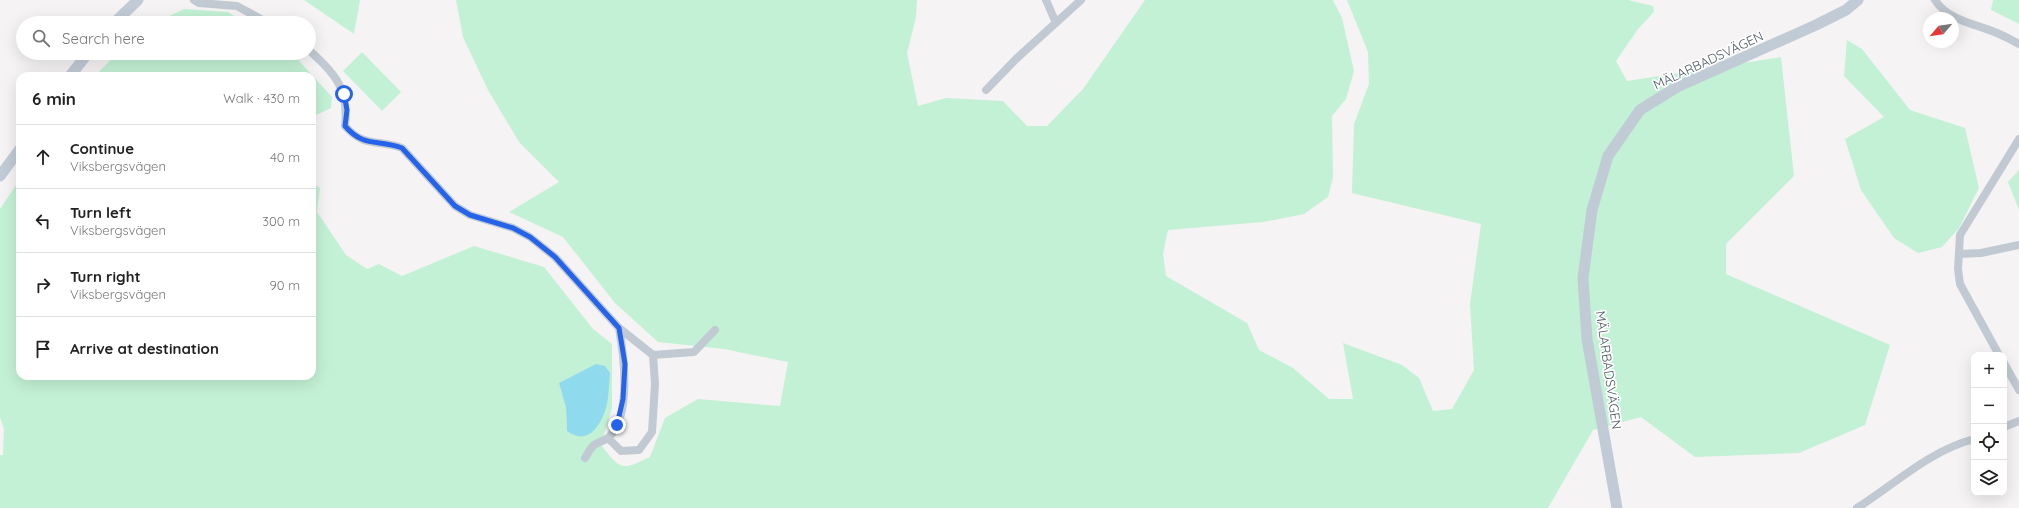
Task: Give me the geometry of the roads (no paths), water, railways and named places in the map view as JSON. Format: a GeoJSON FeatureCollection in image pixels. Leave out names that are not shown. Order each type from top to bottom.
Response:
{"type":"FeatureCollection","features":[{"type":"Feature","properties":{"kind":"street"},"geometry":{"type":"LineString","coordinates":[[121,16],[138,0]]}},
{"type":"Feature","properties":{"kind":"street"},"geometry":{"type":"LineString","coordinates":[[194,0],[199,3],[237,6],[255,16]]}},
{"type":"Feature","properties":{"kind":"street"},"geometry":{"type":"LineString","coordinates":[[1046,0],[1056,23]]}},
{"type":"Feature","properties":{"kind":"street"},"geometry":{"type":"LineString","coordinates":[[986,90],[1081,0]]}},
{"type":"Feature","properties":{"kind":"street","name":"MÄLARBADSVÄGEN"},"geometry":{"type":"LineString","coordinates":[[1617,508],[1587,339],[1583,278],[1592,210],[1608,156],[1640,110],[1677,87],[1816,25],[1846,10],[1858,0]]}},
{"type":"Feature","properties":{"kind":"street"},"geometry":{"type":"LineString","coordinates":[[1935,0],[1938,5],[1962,21],[1996,32],[2019,44]]}},
{"type":"Feature","properties":{"kind":"street"},"geometry":{"type":"LineString","coordinates":[[316,56],[329,68],[344,94],[347,110],[345,126],[354,136],[367,142],[390,143],[402,148],[455,206],[470,215],[513,228],[530,237],[555,257],[619,328],[653,356],[694,352],[715,330]]}},
{"type":"Feature","properties":{"kind":"street"},"geometry":{"type":"LineString","coordinates":[[73,72],[83,60]]}},
{"type":"Feature","properties":{"kind":"street"},"geometry":{"type":"LineString","coordinates":[[1997,352],[1960,284],[1958,269],[1960,235],[2019,139]]}},
{"type":"Feature","properties":{"kind":"street"},"geometry":{"type":"LineString","coordinates":[[0,176],[16,154]]}},
{"type":"Feature","properties":{"kind":"street"},"geometry":{"type":"LineString","coordinates":[[1959,254],[1981,253],[2019,245]]}},
{"type":"Feature","properties":{"kind":"street"},"geometry":{"type":"LineString","coordinates":[[585,458],[594,445],[608,438],[617,425],[623,399],[625,364],[619,328]]}},
{"type":"Feature","properties":{"kind":"street"},"geometry":{"type":"LineString","coordinates":[[608,438],[621,451],[639,450],[652,432],[655,384],[653,356]]}},
{"type":"Feature","properties":{"kind":"street"},"geometry":{"type":"LineString","coordinates":[[2007,368],[2019,390]]}},
{"type":"Feature","properties":{"kind":"street"},"geometry":{"type":"LineString","coordinates":[[2007,426],[2019,421]]}},
{"type":"Feature","properties":{"kind":"street"},"geometry":{"type":"LineString","coordinates":[[1857,508],[1910,470],[1942,451],[1971,440]]}},
{"type":"Feature","properties":{"kind":"water"},"geometry":{"type":"Polygon","coordinates":[[[596,364],[605,366],[610,373],[606,408],[600,422],[592,432],[581,436],[574,435],[567,431],[566,408],[559,383],[596,364]]]}}]}
